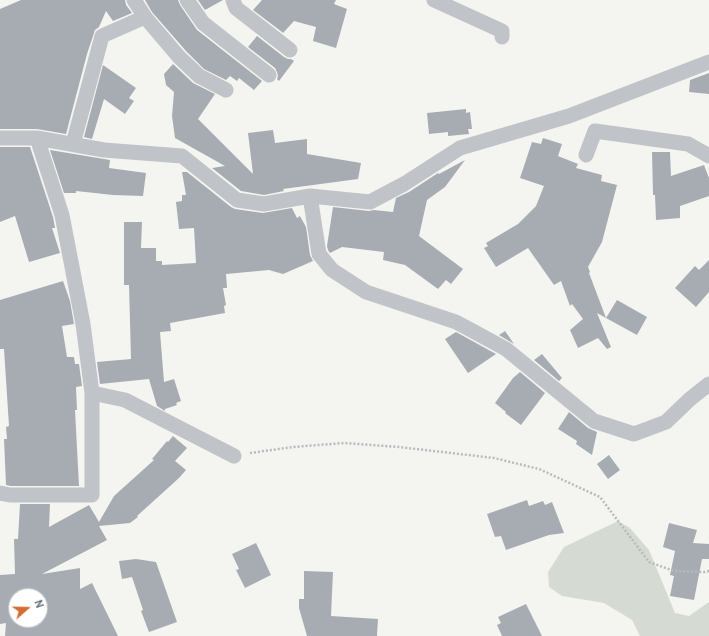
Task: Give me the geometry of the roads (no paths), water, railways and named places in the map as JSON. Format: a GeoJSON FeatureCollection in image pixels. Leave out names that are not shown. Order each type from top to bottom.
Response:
{"type":"FeatureCollection","features":[{"type":"Feature","properties":{"kind":"street"},"geometry":{"type":"LineString","coordinates":[[134,0],[145,17],[179,57],[199,76],[226,90]]}},
{"type":"Feature","properties":{"kind":"street"},"geometry":{"type":"LineString","coordinates":[[186,0],[203,23],[269,76]]}},
{"type":"Feature","properties":{"kind":"street"},"geometry":{"type":"LineString","coordinates":[[233,0],[236,8],[290,50]]}},
{"type":"Feature","properties":{"kind":"street"},"geometry":{"type":"LineString","coordinates":[[434,0],[502,31],[502,37]]}},
{"type":"Feature","properties":{"kind":"street"},"geometry":{"type":"LineString","coordinates":[[73,144],[102,36],[145,17]]}},
{"type":"Feature","properties":{"kind":"street"},"geometry":{"type":"LineString","coordinates":[[0,138],[37,138],[104,150],[182,156],[237,200],[264,204],[310,196],[370,202],[404,184],[460,148],[569,116],[709,62]]}},
{"type":"Feature","properties":{"kind":"street"},"geometry":{"type":"LineString","coordinates":[[586,155],[595,131],[688,144],[709,156]]}},
{"type":"Feature","properties":{"kind":"street"},"geometry":{"type":"LineString","coordinates":[[0,493],[10,495],[92,495],[92,393],[83,324],[62,215],[37,138]]}},
{"type":"Feature","properties":{"kind":"street"},"geometry":{"type":"LineString","coordinates":[[310,196],[319,254],[332,270],[366,292],[456,322],[506,349],[594,421],[634,434],[666,422],[690,399],[709,384]]}},
{"type":"Feature","properties":{"kind":"street"},"geometry":{"type":"LineString","coordinates":[[92,393],[125,400],[234,456]]}}]}
